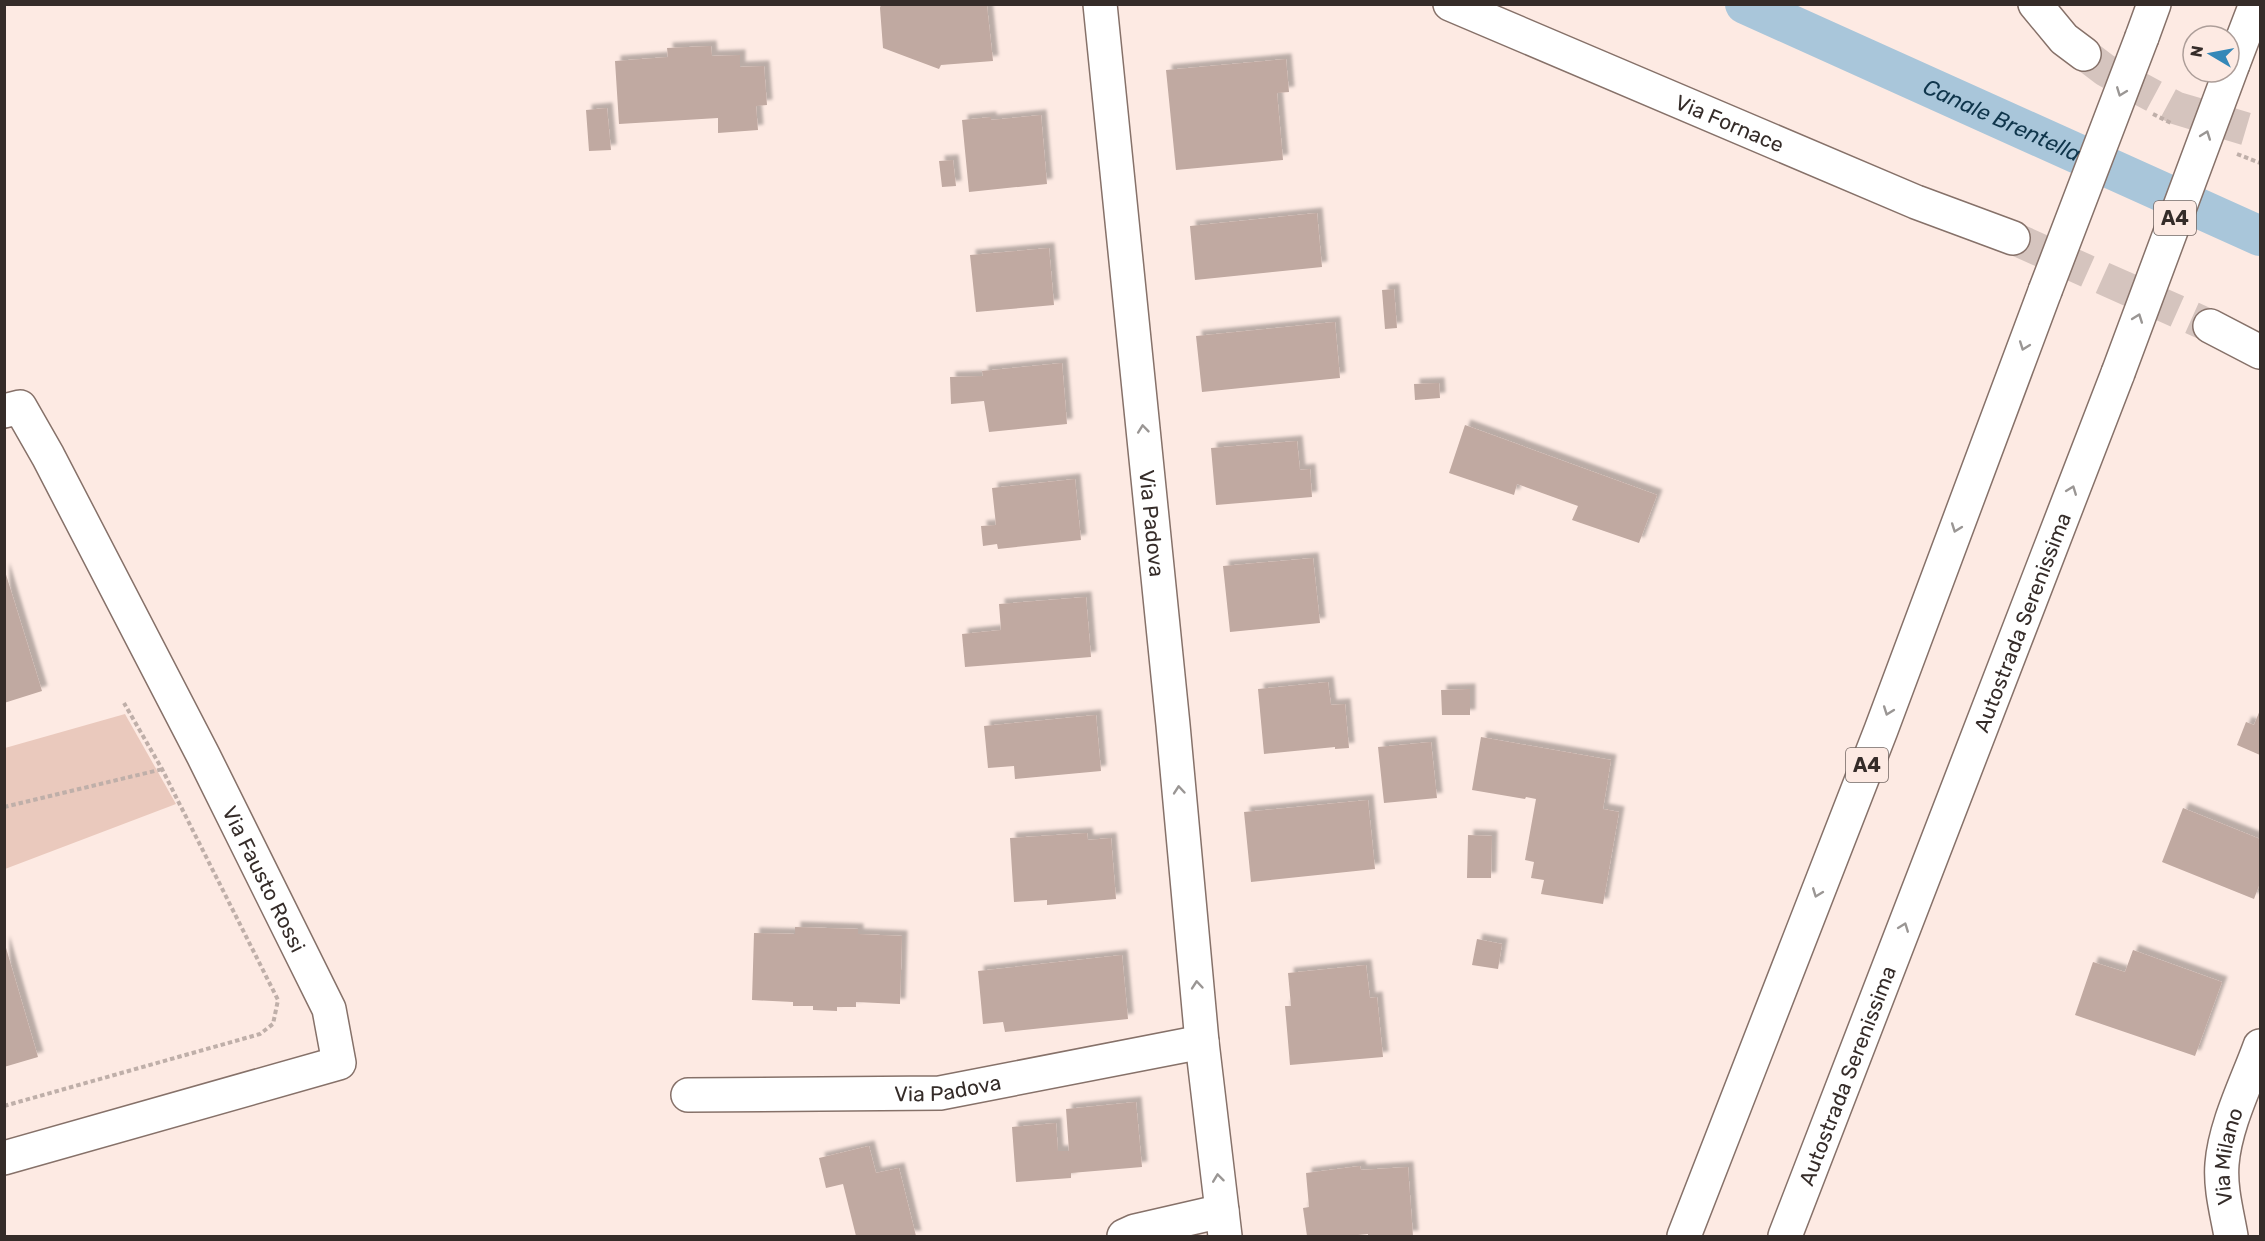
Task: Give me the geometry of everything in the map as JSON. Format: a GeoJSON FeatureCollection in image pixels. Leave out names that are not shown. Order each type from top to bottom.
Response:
{"type":"FeatureCollection","features":[{"type":"Feature","properties":{"kind":"main road","name":"Via Padova"},"geometry":{"type":"LineString","coordinates":[[1100,4],[1173,725],[1202,1042],[1224,1224]]}},
{"type":"Feature","properties":{"kind":"main road","name":"Via Fornace"},"geometry":{"type":"LineString","coordinates":[[1450,4],[1916,202],[2013,238]]}},
{"type":"Feature","properties":{"kind":"main road","name":"A4"},"geometry":{"type":"LineString","coordinates":[[1684,1236],[1877,741],[2154,4]]}},
{"type":"Feature","properties":{"kind":"main road","name":"Autostrada Serenissima"},"geometry":{"type":"LineString","coordinates":[[1785,1236],[2118,373],[2256,4]]}},
{"type":"Feature","properties":{"kind":"main road"},"geometry":{"type":"LineString","coordinates":[[2038,10],[2064,39],[2084,54]]}},
{"type":"Feature","properties":{"kind":"main road"},"geometry":{"type":"LineString","coordinates":[[2210,326],[2260,352]]}},
{"type":"Feature","properties":{"kind":"main road","name":"Via Fausto Rossi"},"geometry":{"type":"LineString","coordinates":[[4,411],[20,407],[48,456],[203,755],[329,1009],[339,1063],[4,1158]]}},
{"type":"Feature","properties":{"kind":"main road","name":"Via Padova"},"geometry":{"type":"LineString","coordinates":[[688,1095],[940,1093],[1202,1042]]}},
{"type":"Feature","properties":{"kind":"main road","name":"Via Milano"},"geometry":{"type":"LineString","coordinates":[[2231,1236],[2223,1193],[2225,1140],[2260,1046]]}},
{"type":"Feature","properties":{"kind":"main road"},"geometry":{"type":"LineString","coordinates":[[1124,1236],[1135,1231],[1224,1224]]}},
{"type":"Feature","properties":{"kind":"path"},"geometry":{"type":"LineString","coordinates":[[2149,112],[2179,127]]}},
{"type":"Feature","properties":{"kind":"path"},"geometry":{"type":"LineString","coordinates":[[2228,150],[2260,163]]}},
{"type":"Feature","properties":{"kind":"path"},"geometry":{"type":"LineString","coordinates":[[4,1107],[260,1034],[273,1024],[278,1000],[162,769],[124,703]]}},
{"type":"Feature","properties":{"kind":"path"},"geometry":{"type":"LineString","coordinates":[[4,807],[162,769],[203,755]]}},
{"type":"Feature","properties":{"kind":"shaded area"},"geometry":{"type":"Polygon","coordinates":[[[125,714],[176,804],[5,869],[5,748],[125,714]]]}},
{"type":"Feature","properties":{"kind":"building"},"geometry":{"type":"Polygon","coordinates":[[[881,4],[987,6],[993,61],[941,65],[939,69],[883,48],[881,4]]]}},
{"type":"Feature","properties":{"kind":"building"},"geometry":{"type":"Polygon","coordinates":[[[711,46],[712,56],[740,55],[740,67],[764,66],[767,105],[756,106],[758,130],[718,133],[718,118],[619,124],[615,61],[668,57],[667,48],[711,46]]]}},
{"type":"Feature","properties":{"kind":"building"},"geometry":{"type":"Polygon","coordinates":[[[1286,59],[1289,92],[1277,93],[1283,160],[1176,170],[1166,70],[1286,59]]]}},
{"type":"Feature","properties":{"kind":"building"},"geometry":{"type":"Polygon","coordinates":[[[607,108],[611,150],[589,151],[586,110],[607,108]]]}},
{"type":"Feature","properties":{"kind":"building"},"geometry":{"type":"Polygon","coordinates":[[[1041,115],[1047,184],[969,192],[962,120],[991,117],[991,120],[1041,115]]]}},
{"type":"Feature","properties":{"kind":"building"},"geometry":{"type":"Polygon","coordinates":[[[953,160],[956,186],[942,187],[939,161],[953,160]]]}},
{"type":"Feature","properties":{"kind":"building"},"geometry":{"type":"Polygon","coordinates":[[[1317,213],[1322,267],[1195,280],[1190,226],[1317,213]]]}},
{"type":"Feature","properties":{"kind":"building"},"geometry":{"type":"Polygon","coordinates":[[[1049,248],[1054,305],[976,312],[970,255],[1049,248]]]}},
{"type":"Feature","properties":{"kind":"building"},"geometry":{"type":"Polygon","coordinates":[[[1394,289],[1397,328],[1385,329],[1382,290],[1394,289]]]}},
{"type":"Feature","properties":{"kind":"building"},"geometry":{"type":"Polygon","coordinates":[[[1335,322],[1340,378],[1202,392],[1196,336],[1335,322]]]}},
{"type":"Feature","properties":{"kind":"building"},"geometry":{"type":"Polygon","coordinates":[[[1062,363],[1067,424],[989,432],[984,401],[951,404],[950,377],[983,376],[982,371],[1062,363]]]}},
{"type":"Feature","properties":{"kind":"building"},"geometry":{"type":"Polygon","coordinates":[[[1439,383],[1440,398],[1415,400],[1414,384],[1439,383]]]}},
{"type":"Feature","properties":{"kind":"building"},"geometry":{"type":"Polygon","coordinates":[[[1465,425],[1657,495],[1639,543],[1572,520],[1578,506],[1517,484],[1514,495],[1449,473],[1465,425]]]}},
{"type":"Feature","properties":{"kind":"building"},"geometry":{"type":"Polygon","coordinates":[[[1297,441],[1300,470],[1310,469],[1312,497],[1216,505],[1211,448],[1297,441]]]}},
{"type":"Feature","properties":{"kind":"building"},"geometry":{"type":"Polygon","coordinates":[[[1075,479],[1081,540],[998,549],[997,544],[983,546],[981,526],[996,525],[992,488],[1075,479]]]}},
{"type":"Feature","properties":{"kind":"building"},"geometry":{"type":"Polygon","coordinates":[[[1313,558],[1320,623],[1230,632],[1223,566],[1313,558]]]}},
{"type":"Feature","properties":{"kind":"building"},"geometry":{"type":"Polygon","coordinates":[[[4,568],[42,691],[4,703],[4,568]]]}},
{"type":"Feature","properties":{"kind":"building"},"geometry":{"type":"Polygon","coordinates":[[[1086,597],[1091,657],[965,667],[962,634],[1001,630],[999,604],[1086,597]]]}},
{"type":"Feature","properties":{"kind":"building"},"geometry":{"type":"Polygon","coordinates":[[[1328,682],[1331,705],[1345,704],[1349,748],[1335,749],[1335,747],[1264,754],[1258,689],[1328,682]]]}},
{"type":"Feature","properties":{"kind":"building"},"geometry":{"type":"Polygon","coordinates":[[[1470,689],[1470,715],[1442,715],[1441,690],[1470,689]]]}},
{"type":"Feature","properties":{"kind":"building"},"geometry":{"type":"Polygon","coordinates":[[[2260,710],[2260,755],[2237,745],[2246,722],[2254,725],[2260,710]]]}},
{"type":"Feature","properties":{"kind":"building"},"geometry":{"type":"Polygon","coordinates":[[[1096,715],[1101,771],[1015,779],[1014,766],[988,768],[984,726],[1096,715]]]}},
{"type":"Feature","properties":{"kind":"building"},"geometry":{"type":"Polygon","coordinates":[[[1481,737],[1611,760],[1603,809],[1619,812],[1603,904],[1541,894],[1544,880],[1531,878],[1534,862],[1525,860],[1536,799],[1472,790],[1481,737]]]}},
{"type":"Feature","properties":{"kind":"building"},"geometry":{"type":"Polygon","coordinates":[[[1431,742],[1437,798],[1384,803],[1378,747],[1431,742]]]}},
{"type":"Feature","properties":{"kind":"building"},"geometry":{"type":"Polygon","coordinates":[[[1368,800],[1375,869],[1251,882],[1244,812],[1368,800]]]}},
{"type":"Feature","properties":{"kind":"building"},"geometry":{"type":"Polygon","coordinates":[[[2183,808],[2260,839],[2260,883],[2254,899],[2162,862],[2183,808]]]}},
{"type":"Feature","properties":{"kind":"building"},"geometry":{"type":"Polygon","coordinates":[[[1087,833],[1088,840],[1111,838],[1116,899],[1047,905],[1047,900],[1014,902],[1010,838],[1087,833]]]}},
{"type":"Feature","properties":{"kind":"building"},"geometry":{"type":"Polygon","coordinates":[[[1468,835],[1492,836],[1491,878],[1467,878],[1468,835]]]}},
{"type":"Feature","properties":{"kind":"building"},"geometry":{"type":"Polygon","coordinates":[[[795,927],[858,929],[858,934],[902,936],[900,1004],[856,1002],[856,1007],[837,1007],[837,1011],[813,1010],[813,1006],[793,1006],[793,1002],[752,1000],[754,933],[795,934],[795,927]]]}},
{"type":"Feature","properties":{"kind":"building"},"geometry":{"type":"Polygon","coordinates":[[[1477,939],[1502,944],[1498,969],[1472,965],[1477,939]]]}},
{"type":"Feature","properties":{"kind":"building"},"geometry":{"type":"Polygon","coordinates":[[[4,941],[38,1057],[4,1067],[4,941]]]}},
{"type":"Feature","properties":{"kind":"building"},"geometry":{"type":"Polygon","coordinates":[[[2133,950],[2222,982],[2195,1056],[2075,1015],[2093,962],[2125,972],[2133,950]]]}},
{"type":"Feature","properties":{"kind":"building"},"geometry":{"type":"Polygon","coordinates":[[[1122,955],[1128,1019],[1005,1032],[1003,1022],[983,1024],[978,971],[1122,955]]]}},
{"type":"Feature","properties":{"kind":"building"},"geometry":{"type":"Polygon","coordinates":[[[1366,965],[1370,998],[1377,997],[1383,1057],[1290,1065],[1285,1006],[1291,1006],[1288,973],[1366,965]]]}},
{"type":"Feature","properties":{"kind":"building"},"geometry":{"type":"Polygon","coordinates":[[[1136,1102],[1142,1167],[1071,1173],[1071,1178],[1016,1182],[1012,1127],[1056,1123],[1058,1151],[1069,1151],[1066,1109],[1136,1102]]]}},
{"type":"Feature","properties":{"kind":"building"},"geometry":{"type":"Polygon","coordinates":[[[869,1146],[876,1173],[899,1168],[916,1236],[856,1236],[843,1184],[826,1188],[819,1158],[869,1146]]]}},
{"type":"Feature","properties":{"kind":"building"},"geometry":{"type":"Polygon","coordinates":[[[1360,1166],[1361,1170],[1408,1167],[1413,1236],[1368,1236],[1368,1234],[1307,1236],[1303,1208],[1309,1207],[1306,1173],[1360,1166]]]}},
{"type":"Feature","properties":{"kind":"waterway","name":"Canale Brentella"},"geometry":{"type":"LineString","coordinates":[[1745,4],[2260,236]]}},
{"type":"Feature","properties":{"kind":"tunnel"},"geometry":{"type":"LineString","coordinates":[[2084,54],[2105,70],[2176,108],[2260,133]]}},
{"type":"Feature","properties":{"kind":"tunnel"},"geometry":{"type":"LineString","coordinates":[[2013,238],[2210,326]]}}]}
